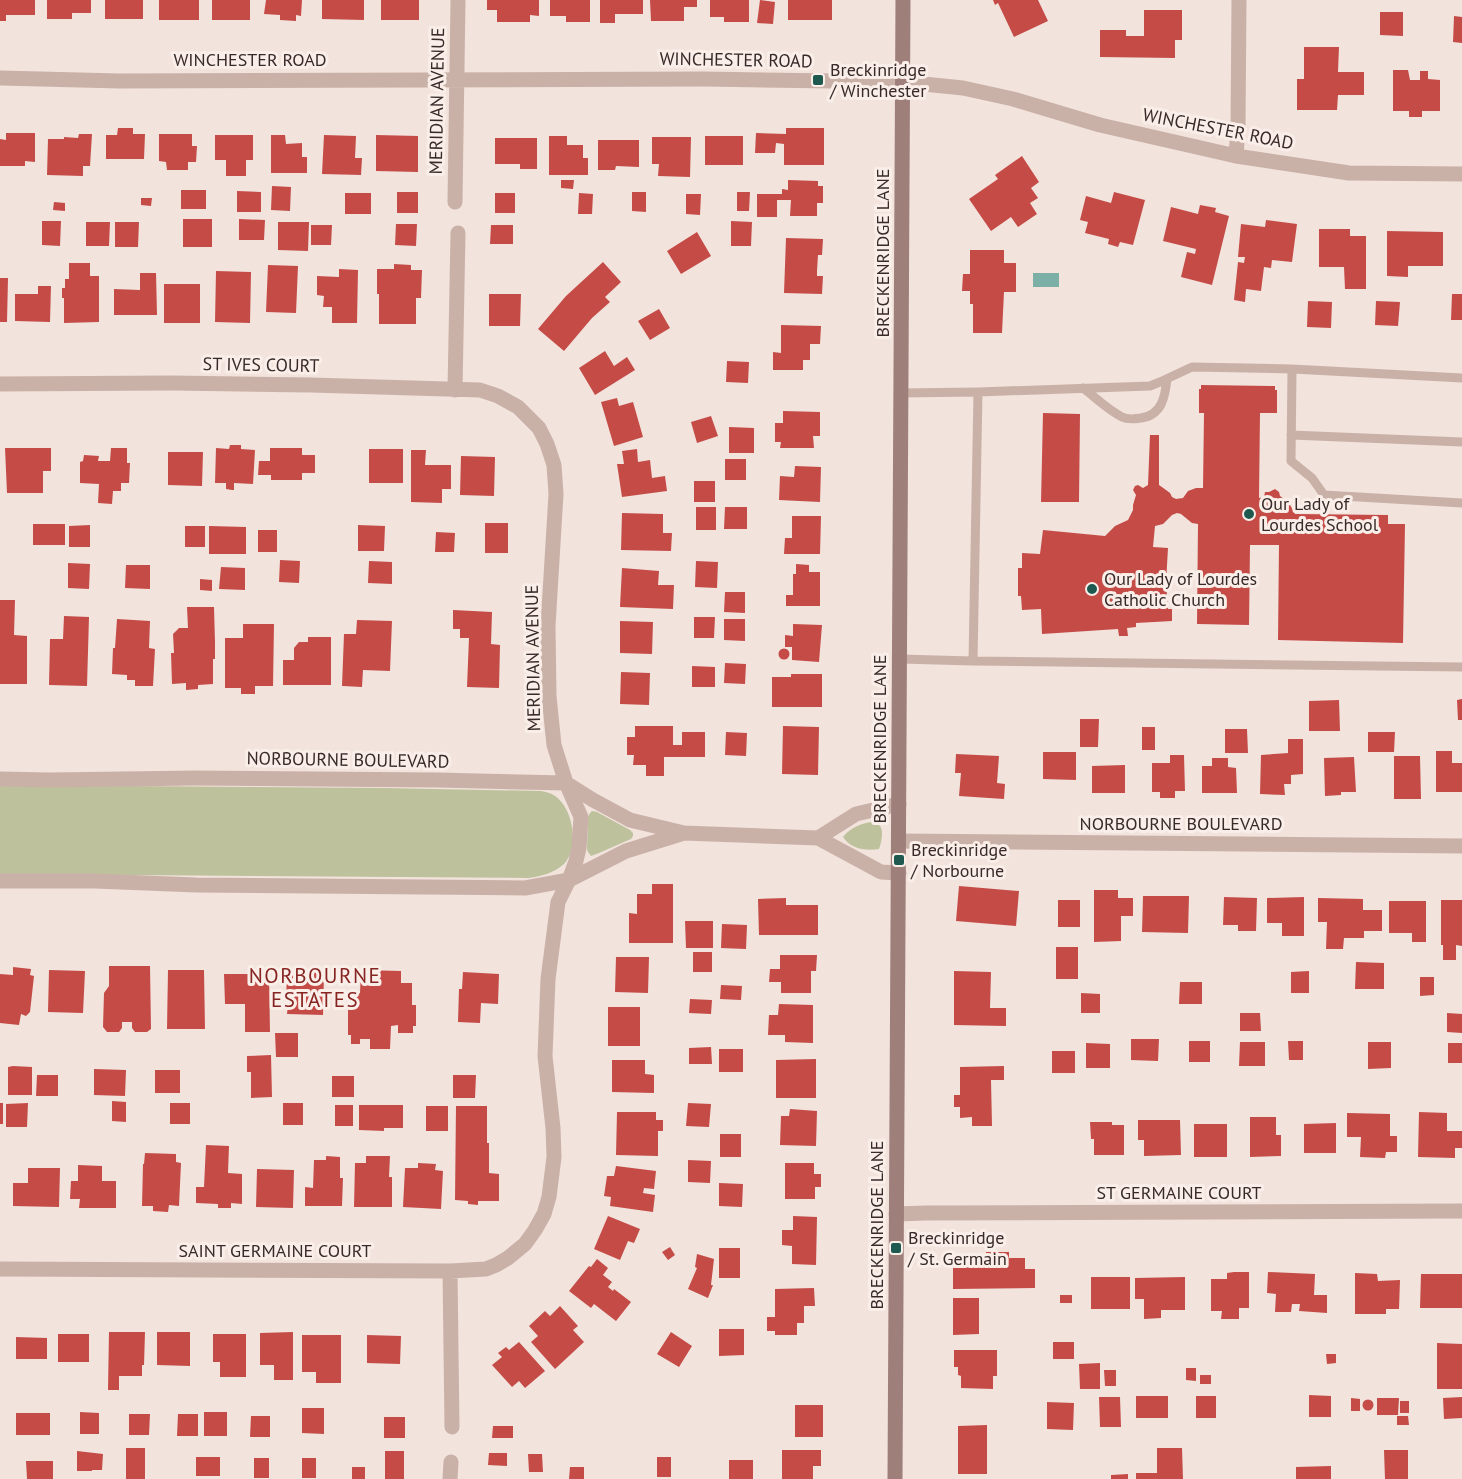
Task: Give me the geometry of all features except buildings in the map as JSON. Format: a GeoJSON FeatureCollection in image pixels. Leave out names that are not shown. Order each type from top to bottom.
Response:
{"type":"FeatureCollection","features":[{"type":"Feature","properties":{"kind":"main road","name":"BRECKENRIDGE LANE"},"geometry":{"type":"LineString","coordinates":[[895,1479],[903,0]]}},
{"type":"Feature","properties":{"kind":"street","name":"MERIDIAN AVENUE"},"geometry":{"type":"LineString","coordinates":[[455,202],[458,0]]}},
{"type":"Feature","properties":{"kind":"street"},"geometry":{"type":"LineString","coordinates":[[1236,156],[1239,0]]}},
{"type":"Feature","properties":{"kind":"street","name":"WINCHESTER ROAD"},"geometry":{"type":"LineString","coordinates":[[0,78],[120,81],[703,79],[903,82],[963,88],[1013,99],[1100,125],[1236,156],[1349,173],[1462,174]]}},
{"type":"Feature","properties":{"kind":"street"},"geometry":{"type":"LineString","coordinates":[[455,390],[458,233]]}},
{"type":"Feature","properties":{"kind":"street","name":"ST IVES COURT"},"geometry":{"type":"LineString","coordinates":[[0,384],[172,383],[480,390],[498,396],[518,407]]}},
{"type":"Feature","properties":{"kind":"street","name":"MERIDIAN AVENUE"},"geometry":{"type":"LineString","coordinates":[[518,407],[539,428],[554,465],[556,494],[548,626],[549,696],[554,745],[566,783],[581,817],[576,861],[558,902],[548,979],[545,1056],[554,1157],[549,1197],[544,1214],[535,1230]]}},
{"type":"Feature","properties":{"kind":"street","name":"NORBOURNE BOULEVARD"},"geometry":{"type":"LineString","coordinates":[[0,779],[218,778],[566,783]]}},
{"type":"Feature","properties":{"kind":"street"},"geometry":{"type":"LineString","coordinates":[[566,783],[630,820],[684,834],[818,838],[881,872],[899,873]]}},
{"type":"Feature","properties":{"kind":"street"},"geometry":{"type":"LineString","coordinates":[[818,838],[856,814],[899,804]]}},
{"type":"Feature","properties":{"kind":"street"},"geometry":{"type":"LineString","coordinates":[[0,881],[525,888],[569,880],[626,851],[684,834]]}},
{"type":"Feature","properties":{"kind":"street","name":"NORBOURNE BOULEVARD"},"geometry":{"type":"LineString","coordinates":[[899,841],[1462,846]]}},
{"type":"Feature","properties":{"kind":"street","name":"ST GERMAINE COURT"},"geometry":{"type":"LineString","coordinates":[[896,1214],[1462,1211]]}},
{"type":"Feature","properties":{"kind":"street","name":"SAINT GERMAINE COURT"},"geometry":{"type":"LineString","coordinates":[[0,1269],[450,1272],[486,1269],[496,1265],[525,1244],[535,1230]]}},
{"type":"Feature","properties":{"kind":"street"},"geometry":{"type":"LineString","coordinates":[[450,1272],[452,1427]]}},
{"type":"Feature","properties":{"kind":"street"},"geometry":{"type":"LineString","coordinates":[[450,1479],[451,1462]]}},
{"type":"Feature","properties":{"kind":"lane"},"geometry":{"type":"LineString","coordinates":[[902,393],[1150,386],[1192,367],[1292,369],[1462,378]]}},
{"type":"Feature","properties":{"kind":"lane"},"geometry":{"type":"LineString","coordinates":[[1292,369],[1291,462],[1311,478],[1324,495],[1462,503]]}},
{"type":"Feature","properties":{"kind":"lane"},"geometry":{"type":"LineString","coordinates":[[1083,388],[1123,418],[1133,420],[1157,412],[1162,404],[1167,379]]}},
{"type":"Feature","properties":{"kind":"lane"},"geometry":{"type":"LineString","coordinates":[[973,662],[978,392]]}},
{"type":"Feature","properties":{"kind":"lane"},"geometry":{"type":"LineString","coordinates":[[1292,435],[1462,442]]}},
{"type":"Feature","properties":{"kind":"lane"},"geometry":{"type":"LineString","coordinates":[[900,659],[973,662],[1462,667]]}},
{"type":"Feature","properties":{"kind":"green space"},"geometry":{"type":"Polygon","coordinates":[[[0,785],[541,791],[555,796],[566,809],[572,828],[572,848],[564,864],[556,870],[529,878],[0,874],[0,785]]]}},
{"type":"Feature","properties":{"kind":"green space"},"geometry":{"type":"Polygon","coordinates":[[[592,811],[630,830],[633,836],[631,839],[591,856],[587,849],[588,817],[592,811]]]}},
{"type":"Feature","properties":{"kind":"green space"},"geometry":{"type":"Polygon","coordinates":[[[872,822],[882,831],[879,849],[859,848],[850,844],[843,837],[856,826],[872,822]]]}},
{"type":"Feature","properties":{"kind":"water"},"geometry":{"type":"Polygon","coordinates":[[[1033,273],[1059,273],[1059,287],[1033,287],[1033,273]]]}},
{"type":"Feature","properties":{"kind":"place","name":"Breckinridge / Winchester"},"geometry":{"type":"Point","coordinates":[818,80]}},
{"type":"Feature","properties":{"kind":"place","name":"Our Lady of Lourdes School"},"geometry":{"type":"Point","coordinates":[1249,514]}},
{"type":"Feature","properties":{"kind":"place","name":"Our Lady of Lourdes Catholic Church"},"geometry":{"type":"Point","coordinates":[1092,589]}},
{"type":"Feature","properties":{"kind":"place","name":"Breckinridge / Norbourne"},"geometry":{"type":"Point","coordinates":[899,860]}},
{"type":"Feature","properties":{"kind":"place","name":"Breckinridge / St. Germain"},"geometry":{"type":"Point","coordinates":[896,1248]}},
{"type":"Feature","properties":{"kind":"district","name":"NORBOURNE ESTATES"},"geometry":{"type":"Point","coordinates":[315,988]}}]}
